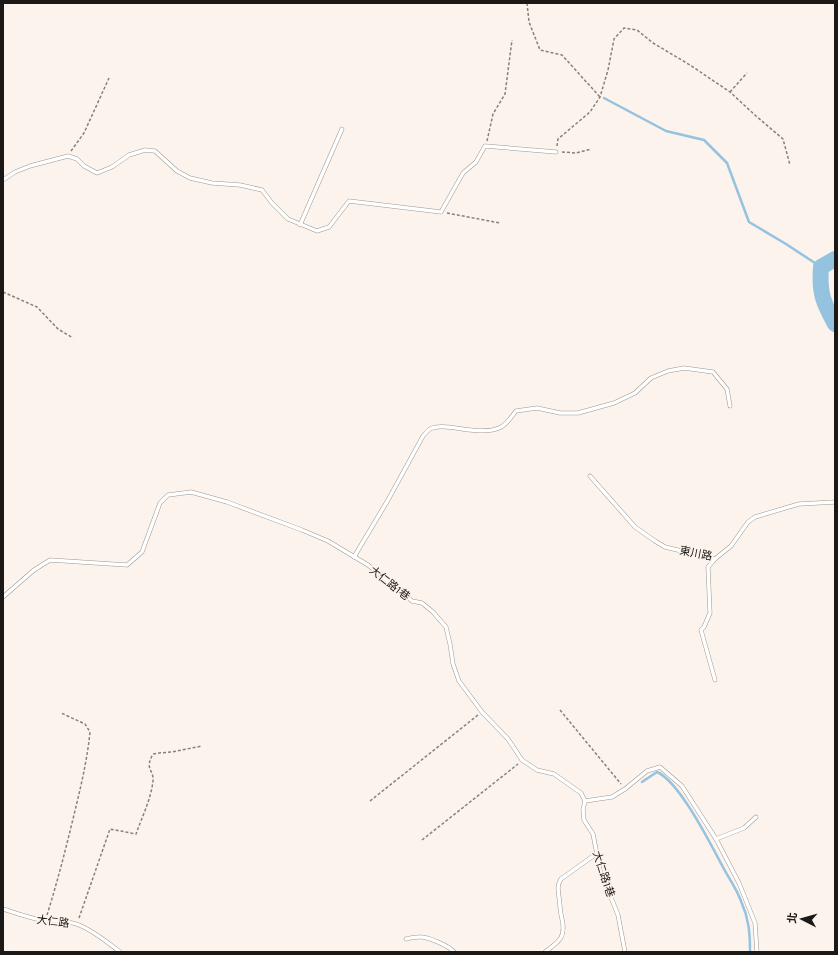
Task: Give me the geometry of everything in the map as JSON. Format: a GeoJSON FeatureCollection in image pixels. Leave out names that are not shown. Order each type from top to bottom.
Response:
{"type":"FeatureCollection","features":[{"type":"Feature","properties":{"kind":"lane"},"geometry":{"type":"LineString","coordinates":[[300,225],[342,129]]}},
{"type":"Feature","properties":{"kind":"lane"},"geometry":{"type":"LineString","coordinates":[[3,180],[15,172],[30,166],[68,156],[77,159],[84,166],[97,173],[112,167],[129,155],[145,150],[155,151],[177,171],[190,178],[212,184],[240,185],[262,190],[272,203],[288,219],[317,231],[329,227],[349,201],[441,212],[463,173],[476,162],[485,146],[556,152]]}},
{"type":"Feature","properties":{"kind":"lane"},"geometry":{"type":"LineString","coordinates":[[354,557],[388,500],[423,436],[431,428],[441,427],[492,431],[503,427],[516,411],[537,408],[560,413],[578,413],[614,403],[635,393],[651,378],[684,368],[713,372],[727,389],[730,406]]}},
{"type":"Feature","properties":{"kind":"lane","name":"東川路"},"geometry":{"type":"LineString","coordinates":[[590,476],[635,528],[665,547],[715,559],[732,546],[748,522],[755,517],[799,504],[835,502]]}},
{"type":"Feature","properties":{"kind":"lane","name":"大仁路1巷"},"geometry":{"type":"LineString","coordinates":[[3,597],[34,570],[50,560],[127,565],[142,552],[160,503],[168,495],[179,493],[192,492],[227,502],[328,541],[368,565],[412,601],[422,603],[434,612],[446,627],[450,644],[452,664],[458,681],[482,712],[508,739],[522,760],[538,770],[554,774],[581,793],[585,801],[583,810],[584,820],[593,834],[600,870],[618,915],[625,952]]}},
{"type":"Feature","properties":{"kind":"lane"},"geometry":{"type":"LineString","coordinates":[[715,559],[708,567],[710,613],[704,627],[701,630],[715,680]]}},
{"type":"Feature","properties":{"kind":"lane"},"geometry":{"type":"LineString","coordinates":[[585,801],[612,797],[625,789],[647,771],[660,767],[682,786],[716,840],[738,883],[754,923],[757,952]]}},
{"type":"Feature","properties":{"kind":"lane"},"geometry":{"type":"LineString","coordinates":[[716,840],[744,828],[756,816]]}},
{"type":"Feature","properties":{"kind":"lane"},"geometry":{"type":"LineString","coordinates":[[545,952],[560,940],[563,934],[564,926],[558,885],[561,879],[596,854]]}},
{"type":"Feature","properties":{"kind":"lane","name":"大仁路"},"geometry":{"type":"LineString","coordinates":[[3,909],[32,918],[77,924],[95,933],[120,952]]}},
{"type":"Feature","properties":{"kind":"lane"},"geometry":{"type":"LineString","coordinates":[[406,939],[420,936],[452,948],[454,952]]}},
{"type":"Feature","properties":{"kind":"path"},"geometry":{"type":"LineString","coordinates":[[527,3],[526,5],[529,22],[540,50],[562,55],[600,97]]}},
{"type":"Feature","properties":{"kind":"path"},"geometry":{"type":"LineString","coordinates":[[591,149],[576,153],[556,152],[558,139],[590,112],[600,97],[608,70],[614,39],[624,28],[638,30],[653,43],[690,64],[730,92],[783,139],[790,165]]}},
{"type":"Feature","properties":{"kind":"path"},"geometry":{"type":"LineString","coordinates":[[485,146],[493,114],[505,94],[512,40]]}},
{"type":"Feature","properties":{"kind":"path"},"geometry":{"type":"LineString","coordinates":[[730,92],[746,74]]}},
{"type":"Feature","properties":{"kind":"path"},"geometry":{"type":"LineString","coordinates":[[68,156],[84,133],[109,78]]}},
{"type":"Feature","properties":{"kind":"path"},"geometry":{"type":"LineString","coordinates":[[441,212],[500,223]]}},
{"type":"Feature","properties":{"kind":"path"},"geometry":{"type":"LineString","coordinates":[[3,292],[37,307],[58,329],[73,338]]}},
{"type":"Feature","properties":{"kind":"path"},"geometry":{"type":"LineString","coordinates":[[560,710],[625,789]]}},
{"type":"Feature","properties":{"kind":"path"},"geometry":{"type":"LineString","coordinates":[[370,801],[482,712]]}},
{"type":"Feature","properties":{"kind":"path"},"geometry":{"type":"LineString","coordinates":[[45,920],[59,877],[74,817],[87,759],[90,732],[85,724],[61,713]]}},
{"type":"Feature","properties":{"kind":"path"},"geometry":{"type":"LineString","coordinates":[[77,924],[110,829],[136,834],[154,779],[149,766],[153,754],[202,746]]}},
{"type":"Feature","properties":{"kind":"path"},"geometry":{"type":"LineString","coordinates":[[422,840],[522,760]]}},
{"type":"Feature","properties":{"kind":"waterway"},"geometry":{"type":"LineString","coordinates":[[604,98],[666,131],[704,140],[727,163],[749,222],[821,267]]}},
{"type":"Feature","properties":{"kind":"waterway"},"geometry":{"type":"LineString","coordinates":[[835,259],[821,267],[821,291],[827,309],[835,324]]}},
{"type":"Feature","properties":{"kind":"waterway"},"geometry":{"type":"LineString","coordinates":[[642,782],[657,772],[666,778],[675,788],[694,815],[744,908],[749,932],[750,952]]}}]}
